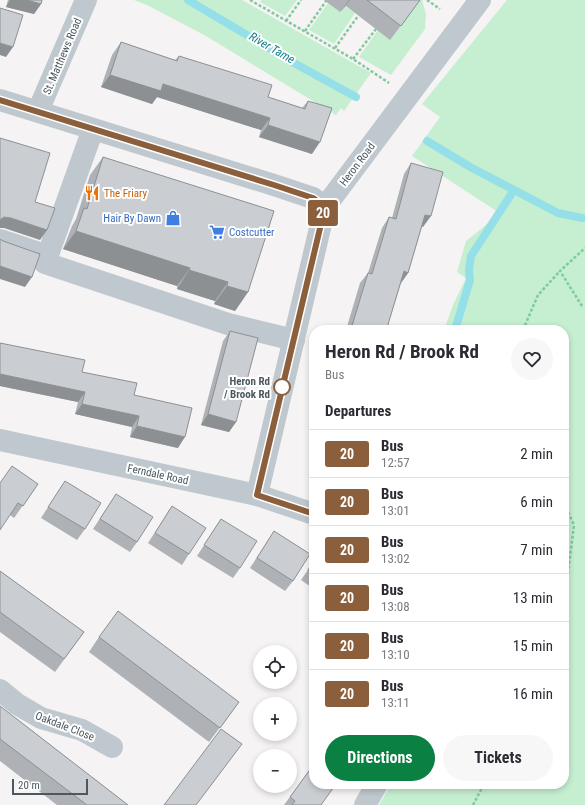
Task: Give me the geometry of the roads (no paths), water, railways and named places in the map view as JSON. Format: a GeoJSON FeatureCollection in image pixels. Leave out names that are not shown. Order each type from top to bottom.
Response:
{"type":"FeatureCollection","features":[{"type":"Feature","properties":{"kind":"street","name":"St. Matthews Road"},"geometry":{"type":"LineString","coordinates":[[38,111],[86,0]]}},
{"type":"Feature","properties":{"kind":"street","name":"Heron Road"},"geometry":{"type":"LineString","coordinates":[[257,495],[325,207],[480,0]]}},
{"type":"Feature","properties":{"kind":"street"},"geometry":{"type":"LineString","coordinates":[[0,100],[313,198],[325,207]]}},
{"type":"Feature","properties":{"kind":"street"},"geometry":{"type":"LineString","coordinates":[[92,129],[45,263],[228,324],[294,340]]}},
{"type":"Feature","properties":{"kind":"street"},"geometry":{"type":"LineString","coordinates":[[0,240],[48,256]]}},
{"type":"Feature","properties":{"kind":"street","name":"Ferndale Road"},"geometry":{"type":"LineString","coordinates":[[0,440],[257,495],[309,512]]}},
{"type":"Feature","properties":{"kind":"street","name":"Oakdale Close"},"geometry":{"type":"LineString","coordinates":[[0,690],[18,704],[41,718],[75,727],[112,747]]}},
{"type":"Feature","properties":{"kind":"street"},"geometry":{"type":"LineString","coordinates":[[365,805],[374,789]]}},
{"type":"Feature","properties":{"kind":"waterway","name":"River Tame"},"geometry":{"type":"LineString","coordinates":[[188,0],[294,63],[356,97]]}},
{"type":"Feature","properties":{"kind":"waterway","name":"River Tame"},"geometry":{"type":"LineString","coordinates":[[427,141],[472,168],[558,213],[582,218]]}},
{"type":"Feature","properties":{"kind":"waterway"},"geometry":{"type":"LineString","coordinates":[[456,325],[470,280],[469,270],[471,256],[514,190]]}},
{"type":"Feature","properties":{"kind":"place","name":"The Friary"},"geometry":{"type":"Point","coordinates":[92,193]}},
{"type":"Feature","properties":{"kind":"place","name":"Hair By Dawn"},"geometry":{"type":"Point","coordinates":[173,218]}},
{"type":"Feature","properties":{"kind":"place","name":"Costcutter"},"geometry":{"type":"Point","coordinates":[217,232]}},
{"type":"Feature","properties":{"kind":"place","name":"Heron Rd / Brook Rd"},"geometry":{"type":"Point","coordinates":[282,387]}}]}
